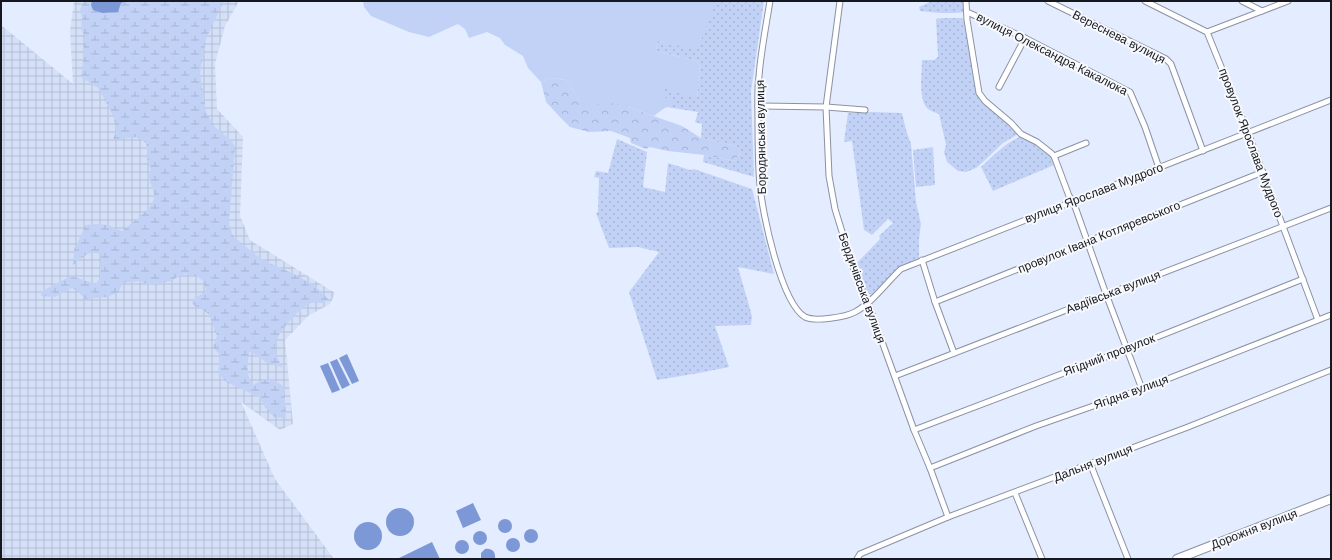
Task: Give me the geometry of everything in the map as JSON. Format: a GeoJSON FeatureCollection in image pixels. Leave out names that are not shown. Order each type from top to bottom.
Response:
{"type":"FeatureCollection","features":[{"type":"Feature","properties":{"kind":"main road","name":"Дорожня вулиця"},"geometry":{"type":"LineString","coordinates":[[1177,559],[1331,499]]}},
{"type":"Feature","properties":{"kind":"street","name":"Бородянська вулиця"},"geometry":{"type":"LineString","coordinates":[[770,1],[759,77],[758,106],[760,185],[766,219],[776,260],[788,293],[802,314],[809,319],[816,320],[855,313],[868,303]]}},
{"type":"Feature","properties":{"kind":"street","name":"Бердичівська вулиця"},"geometry":{"type":"LineString","coordinates":[[840,1],[826,107],[830,176],[835,209],[856,277],[868,303],[948,518]]}},
{"type":"Feature","properties":{"kind":"street"},"geometry":{"type":"LineString","coordinates":[[966,1],[967,20],[979,93],[984,101],[1022,134],[1040,144],[1054,156],[1142,389]]}},
{"type":"Feature","properties":{"kind":"street","name":"Вереснева вулиця"},"geometry":{"type":"LineString","coordinates":[[1048,1],[1166,59],[1171,64],[1202,151]]}},
{"type":"Feature","properties":{"kind":"street"},"geometry":{"type":"LineString","coordinates":[[1145,1],[1207,32],[1288,1]]}},
{"type":"Feature","properties":{"kind":"street"},"geometry":{"type":"LineString","coordinates":[[1242,1],[1262,11]]}},
{"type":"Feature","properties":{"kind":"street","name":"вулиця Олександра Какалюка"},"geometry":{"type":"LineString","coordinates":[[967,12],[1025,38],[1130,92],[1145,127],[1159,168]]}},
{"type":"Feature","properties":{"kind":"street","name":"провулок Ярослава Мудрого"},"geometry":{"type":"LineString","coordinates":[[1207,32],[1248,133],[1318,320]]}},
{"type":"Feature","properties":{"kind":"street"},"geometry":{"type":"LineString","coordinates":[[999,87],[1025,38]]}},
{"type":"Feature","properties":{"kind":"street","name":"вулиця Ярослава Мудрого"},"geometry":{"type":"LineString","coordinates":[[868,303],[901,269],[1331,100]]}},
{"type":"Feature","properties":{"kind":"street"},"geometry":{"type":"LineString","coordinates":[[758,106],[826,107],[865,110]]}},
{"type":"Feature","properties":{"kind":"street"},"geometry":{"type":"LineString","coordinates":[[1054,156],[1086,143]]}},
{"type":"Feature","properties":{"kind":"street","name":"провулок Івана Котляревського"},"geometry":{"type":"LineString","coordinates":[[935,302],[1263,172]]}},
{"type":"Feature","properties":{"kind":"street","name":"Авдіївська вулиця"},"geometry":{"type":"LineString","coordinates":[[895,376],[1331,208]]}},
{"type":"Feature","properties":{"kind":"street"},"geometry":{"type":"LineString","coordinates":[[922,260],[935,302],[954,353]]}},
{"type":"Feature","properties":{"kind":"street","name":"Ягідний провулок"},"geometry":{"type":"LineString","coordinates":[[914,430],[1303,279]]}},
{"type":"Feature","properties":{"kind":"street","name":"Ягідна вулиця"},"geometry":{"type":"LineString","coordinates":[[930,468],[1036,426],[1142,389],[1331,315]]}},
{"type":"Feature","properties":{"kind":"street","name":"Дальня вулиця"},"geometry":{"type":"LineString","coordinates":[[857,559],[860,554],[948,518],[1195,424],[1331,370]]}},
{"type":"Feature","properties":{"kind":"street"},"geometry":{"type":"LineString","coordinates":[[1090,464],[1128,559]]}},
{"type":"Feature","properties":{"kind":"street"},"geometry":{"type":"LineString","coordinates":[[1015,493],[1042,559]]}},
{"type":"Feature","properties":{"kind":"shaded area"},"geometry":{"type":"Polygon","coordinates":[[[74,1],[239,1],[225,26],[215,64],[217,109],[243,137],[240,216],[250,240],[335,293],[330,304],[308,316],[285,340],[293,424],[280,430],[241,402],[275,479],[334,559],[1,559],[1,25],[73,84],[70,31],[74,1]]]}},
{"type":"Feature","properties":{"kind":"green space"},"geometry":{"type":"Polygon","coordinates":[[[84,1],[224,1],[206,39],[200,73],[206,112],[215,127],[232,141],[235,147],[229,224],[233,236],[263,260],[296,275],[315,286],[328,299],[324,303],[312,303],[307,305],[301,309],[284,327],[275,345],[277,357],[283,368],[272,363],[265,362],[257,355],[249,352],[248,373],[250,381],[253,385],[268,380],[284,386],[286,418],[274,417],[267,410],[259,397],[226,382],[218,372],[220,355],[213,347],[217,336],[209,314],[192,304],[193,299],[205,292],[206,289],[203,281],[197,276],[184,274],[170,281],[151,285],[139,281],[122,283],[119,292],[107,297],[85,299],[78,291],[72,288],[55,297],[41,296],[42,291],[71,276],[96,284],[100,278],[101,254],[89,253],[73,265],[74,250],[86,225],[108,225],[122,231],[145,212],[154,198],[153,189],[147,177],[151,171],[146,143],[137,137],[113,140],[116,131],[114,118],[105,100],[98,88],[81,77],[85,36],[81,29],[82,18],[80,9],[84,1]]]}},
{"type":"Feature","properties":{"kind":"green space"},"geometry":{"type":"Polygon","coordinates":[[[363,1],[709,1],[717,3],[697,51],[658,41],[656,51],[700,62],[697,99],[674,104],[665,108],[654,116],[628,107],[592,108],[578,98],[566,80],[552,78],[541,82],[528,68],[523,56],[505,45],[500,38],[487,32],[469,38],[465,29],[458,24],[429,37],[409,32],[371,16],[364,7],[363,1]]]}},
{"type":"Feature","properties":{"kind":"green space"},"geometry":{"type":"Polygon","coordinates":[[[709,1],[764,1],[751,91],[754,177],[703,162],[704,155],[735,161],[740,153],[736,146],[701,138],[702,124],[695,122],[698,112],[666,107],[675,102],[664,97],[665,88],[697,99],[700,62],[656,51],[658,41],[697,50],[716,3],[709,1]]]}},
{"type":"Feature","properties":{"kind":"green space"},"geometry":{"type":"Polygon","coordinates":[[[932,1],[965,1],[966,12],[943,13],[920,11],[919,7],[932,1]]]}},
{"type":"Feature","properties":{"kind":"green space"},"geometry":{"type":"Polygon","coordinates":[[[961,18],[966,20],[976,90],[1018,134],[1003,143],[976,168],[966,172],[958,171],[947,162],[944,152],[946,145],[939,114],[928,109],[923,100],[921,79],[922,60],[934,60],[938,57],[936,19],[961,18]]]}},
{"type":"Feature","properties":{"kind":"green space"},"geometry":{"type":"Polygon","coordinates":[[[552,78],[566,80],[578,98],[592,107],[604,101],[628,107],[682,126],[701,138],[736,146],[740,153],[735,161],[650,147],[646,149],[631,143],[630,138],[611,131],[589,132],[570,127],[546,102],[541,82],[552,78]]]}},
{"type":"Feature","properties":{"kind":"green space"},"geometry":{"type":"Polygon","coordinates":[[[848,113],[902,113],[911,144],[916,202],[921,224],[919,258],[900,267],[871,294],[869,294],[856,264],[880,239],[879,236],[893,223],[888,219],[872,235],[864,230],[852,141],[844,142],[848,113]]]}},
{"type":"Feature","properties":{"kind":"green space"},"geometry":{"type":"Polygon","coordinates":[[[1022,136],[1035,143],[1051,156],[1054,165],[993,191],[981,167],[1005,146],[1022,136]]]}},
{"type":"Feature","properties":{"kind":"green space"},"geometry":{"type":"Polygon","coordinates":[[[617,139],[647,152],[643,187],[665,192],[668,163],[690,170],[694,169],[752,189],[774,274],[738,267],[752,316],[751,325],[715,326],[729,367],[657,380],[629,292],[659,252],[638,247],[609,248],[596,213],[598,212],[599,178],[594,177],[596,171],[608,173],[617,139]]]}},
{"type":"Feature","properties":{"kind":"green space"},"geometry":{"type":"Polygon","coordinates":[[[933,147],[935,185],[916,187],[913,150],[933,147]]]}},
{"type":"Feature","properties":{"kind":"water"},"geometry":{"type":"Polygon","coordinates":[[[92,1],[128,1],[121,3],[118,12],[102,13],[93,10],[91,5],[92,1]]]}},
{"type":"Feature","properties":{"kind":"water"},"geometry":{"type":"Polygon","coordinates":[[[347,354],[359,381],[352,384],[339,358],[347,354]]]}},
{"type":"Feature","properties":{"kind":"water"},"geometry":{"type":"Polygon","coordinates":[[[337,359],[350,385],[342,389],[330,362],[337,359]]]}},
{"type":"Feature","properties":{"kind":"water"},"geometry":{"type":"Polygon","coordinates":[[[328,363],[340,390],[332,393],[320,366],[328,363]]]}},
{"type":"Feature","properties":{"kind":"water"},"geometry":{"type":"Polygon","coordinates":[[[473,503],[481,520],[463,528],[456,511],[473,503]]]}},
{"type":"Feature","properties":{"kind":"water"},"geometry":{"type":"Polygon","coordinates":[[[400,508],[410,512],[414,522],[410,532],[400,536],[390,532],[386,522],[390,512],[400,508]]]}},
{"type":"Feature","properties":{"kind":"water"},"geometry":{"type":"Polygon","coordinates":[[[502,519],[508,519],[512,523],[512,529],[508,533],[502,533],[498,529],[498,523],[502,519]]]}},
{"type":"Feature","properties":{"kind":"water"},"geometry":{"type":"Polygon","coordinates":[[[368,522],[378,526],[382,536],[378,546],[368,550],[358,546],[354,536],[358,526],[368,522]]]}},
{"type":"Feature","properties":{"kind":"water"},"geometry":{"type":"Polygon","coordinates":[[[528,529],[534,529],[538,533],[538,539],[534,543],[528,543],[524,539],[524,533],[528,529]]]}},
{"type":"Feature","properties":{"kind":"water"},"geometry":{"type":"Polygon","coordinates":[[[477,531],[483,531],[487,535],[487,541],[483,545],[477,545],[473,541],[473,535],[477,531]]]}},
{"type":"Feature","properties":{"kind":"water"},"geometry":{"type":"Polygon","coordinates":[[[510,538],[516,538],[520,542],[520,548],[516,552],[510,552],[506,548],[506,542],[510,538]]]}},
{"type":"Feature","properties":{"kind":"water"},"geometry":{"type":"Polygon","coordinates":[[[459,540],[465,540],[469,544],[469,550],[465,554],[459,554],[455,550],[455,544],[459,540]]]}},
{"type":"Feature","properties":{"kind":"water"},"geometry":{"type":"Polygon","coordinates":[[[432,542],[440,559],[397,559],[432,542]]]}},
{"type":"Feature","properties":{"kind":"water"},"geometry":{"type":"Polygon","coordinates":[[[485,549],[490,549],[493,551],[495,554],[495,559],[481,559],[481,553],[485,549]]]}}]}
